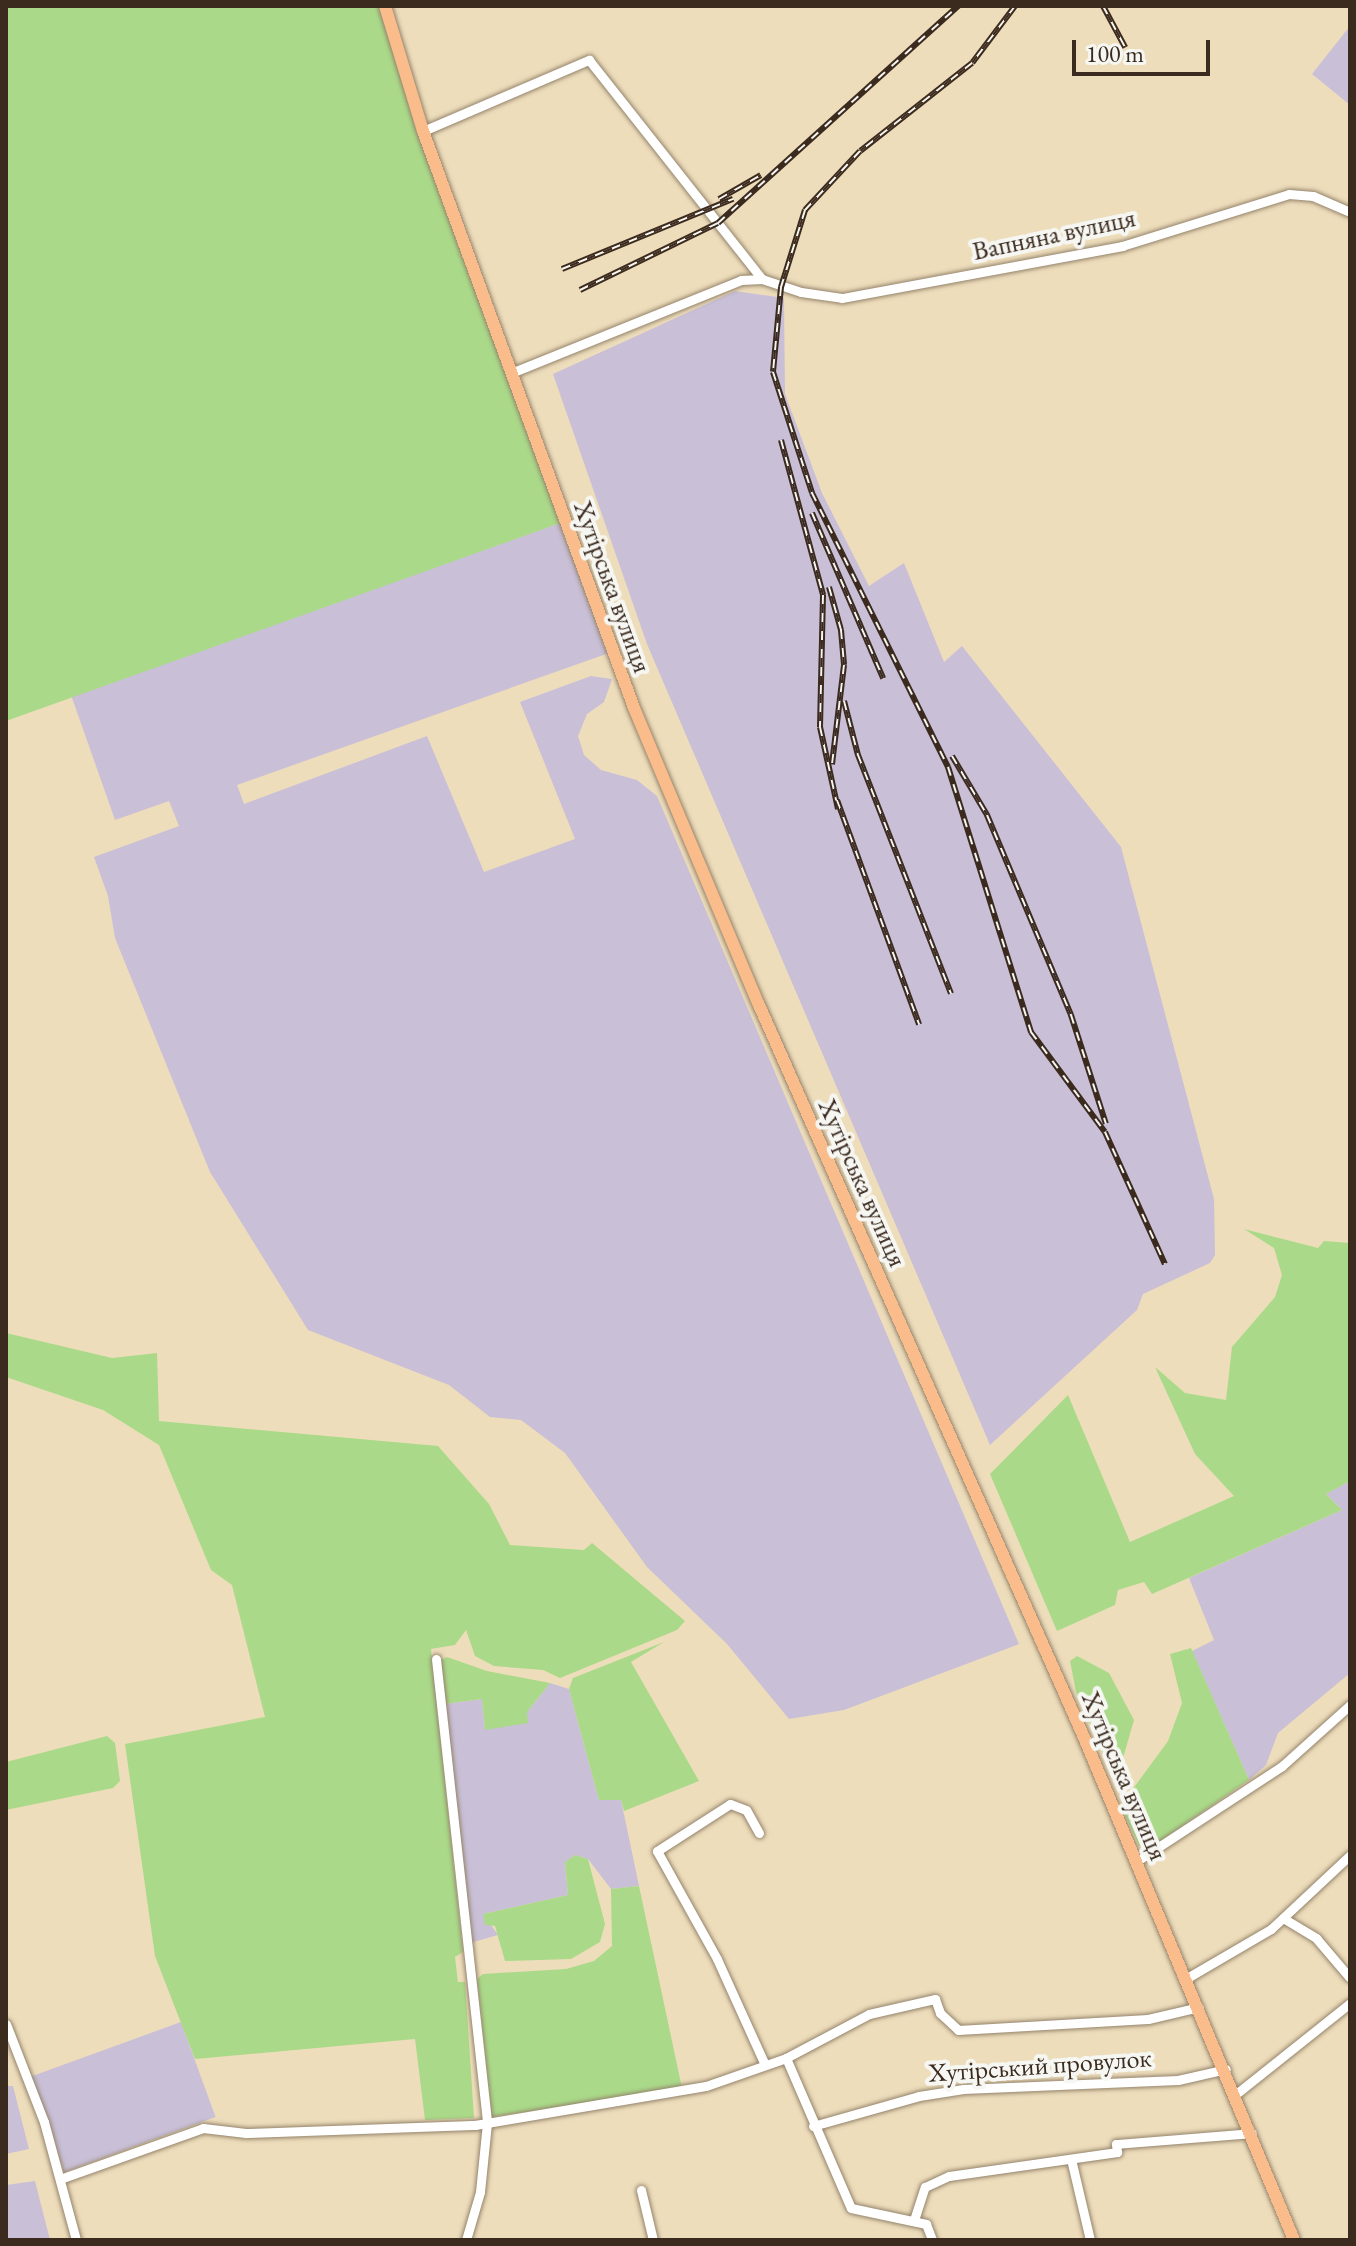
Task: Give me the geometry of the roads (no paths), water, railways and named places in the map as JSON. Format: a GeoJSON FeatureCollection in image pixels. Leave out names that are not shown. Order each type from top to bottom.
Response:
{"type":"FeatureCollection","features":[{"type":"Feature","properties":{"kind":"main road","name":"Хутірська вулиця"},"geometry":{"type":"LineString","coordinates":[[385,6],[423,131],[634,708],[759,1005],[1137,1861],[1226,2069],[1294,2240]]}},
{"type":"Feature","properties":{"kind":"street"},"geometry":{"type":"LineString","coordinates":[[423,131],[589,60],[762,279],[719,286],[511,373]]}},
{"type":"Feature","properties":{"kind":"street","name":"Вапняна вулиця"},"geometry":{"type":"LineString","coordinates":[[762,279],[801,292],[842,298],[1122,246],[1289,194],[1313,196],[1350,212]]}},
{"type":"Feature","properties":{"kind":"street"},"geometry":{"type":"LineString","coordinates":[[436,1659],[487,2123],[480,2192],[466,2240]]}},
{"type":"Feature","properties":{"kind":"street"},"geometry":{"type":"LineString","coordinates":[[1137,1861],[1282,1766],[1350,1705]]}},
{"type":"Feature","properties":{"kind":"street"},"geometry":{"type":"LineString","coordinates":[[759,1833],[746,1810],[730,1804],[657,1851],[717,1959],[765,2065]]}},
{"type":"Feature","properties":{"kind":"street"},"geometry":{"type":"LineString","coordinates":[[1187,1978],[1283,1918],[1349,1857]]}},
{"type":"Feature","properties":{"kind":"street"},"geometry":{"type":"LineString","coordinates":[[1283,1918],[1316,1938],[1350,1978]]}},
{"type":"Feature","properties":{"kind":"street"},"geometry":{"type":"LineString","coordinates":[[60,2179],[203,2128],[246,2133],[487,2123],[706,2086],[786,2058],[869,2014],[935,1999],[940,2013],[958,2030],[1148,2019],[1199,2007]]}},
{"type":"Feature","properties":{"kind":"street"},"geometry":{"type":"LineString","coordinates":[[1236,2094],[1350,2003]]}},
{"type":"Feature","properties":{"kind":"street"},"geometry":{"type":"LineString","coordinates":[[6,2024],[60,2179],[76,2240]]}},
{"type":"Feature","properties":{"kind":"street"},"geometry":{"type":"LineString","coordinates":[[786,2058],[851,2208],[926,2224],[932,2240]]}},
{"type":"Feature","properties":{"kind":"street","name":"Хутірський провулок"},"geometry":{"type":"LineString","coordinates":[[813,2126],[919,2096],[963,2089],[1178,2080],[1226,2069]]}},
{"type":"Feature","properties":{"kind":"street"},"geometry":{"type":"LineString","coordinates":[[914,2220],[925,2187],[949,2176],[1117,2152],[1116,2144],[1252,2133]]}},
{"type":"Feature","properties":{"kind":"street"},"geometry":{"type":"LineString","coordinates":[[1071,2159],[1090,2240]]}},
{"type":"Feature","properties":{"kind":"street"},"geometry":{"type":"LineString","coordinates":[[641,2190],[653,2240]]}},
{"type":"Feature","properties":{"kind":"railway"},"geometry":{"type":"LineString","coordinates":[[580,290],[718,223],[958,6]]}},
{"type":"Feature","properties":{"kind":"railway"},"geometry":{"type":"LineString","coordinates":[[1015,6],[972,63],[860,151],[805,210],[781,287],[773,372],[812,493],[948,767],[1031,1032],[1105,1132],[1165,1264]]}},
{"type":"Feature","properties":{"kind":"railway"},"geometry":{"type":"LineString","coordinates":[[1103,6],[1125,47]]}},
{"type":"Feature","properties":{"kind":"railway"},"geometry":{"type":"LineString","coordinates":[[719,199],[761,175]]}},
{"type":"Feature","properties":{"kind":"railway"},"geometry":{"type":"LineString","coordinates":[[562,269],[733,199]]}},
{"type":"Feature","properties":{"kind":"railway"},"geometry":{"type":"LineString","coordinates":[[781,440],[823,595],[820,727],[838,809]]}},
{"type":"Feature","properties":{"kind":"railway"},"geometry":{"type":"LineString","coordinates":[[812,513],[883,678]]}},
{"type":"Feature","properties":{"kind":"railway"},"geometry":{"type":"LineString","coordinates":[[829,587],[841,630],[844,665],[832,764]]}},
{"type":"Feature","properties":{"kind":"railway"},"geometry":{"type":"LineString","coordinates":[[844,701],[858,755],[951,993]]}},
{"type":"Feature","properties":{"kind":"railway"},"geometry":{"type":"LineString","coordinates":[[952,756],[987,815],[1071,1015],[1106,1124]]}},
{"type":"Feature","properties":{"kind":"railway"},"geometry":{"type":"LineString","coordinates":[[837,800],[919,1024]]}}]}
